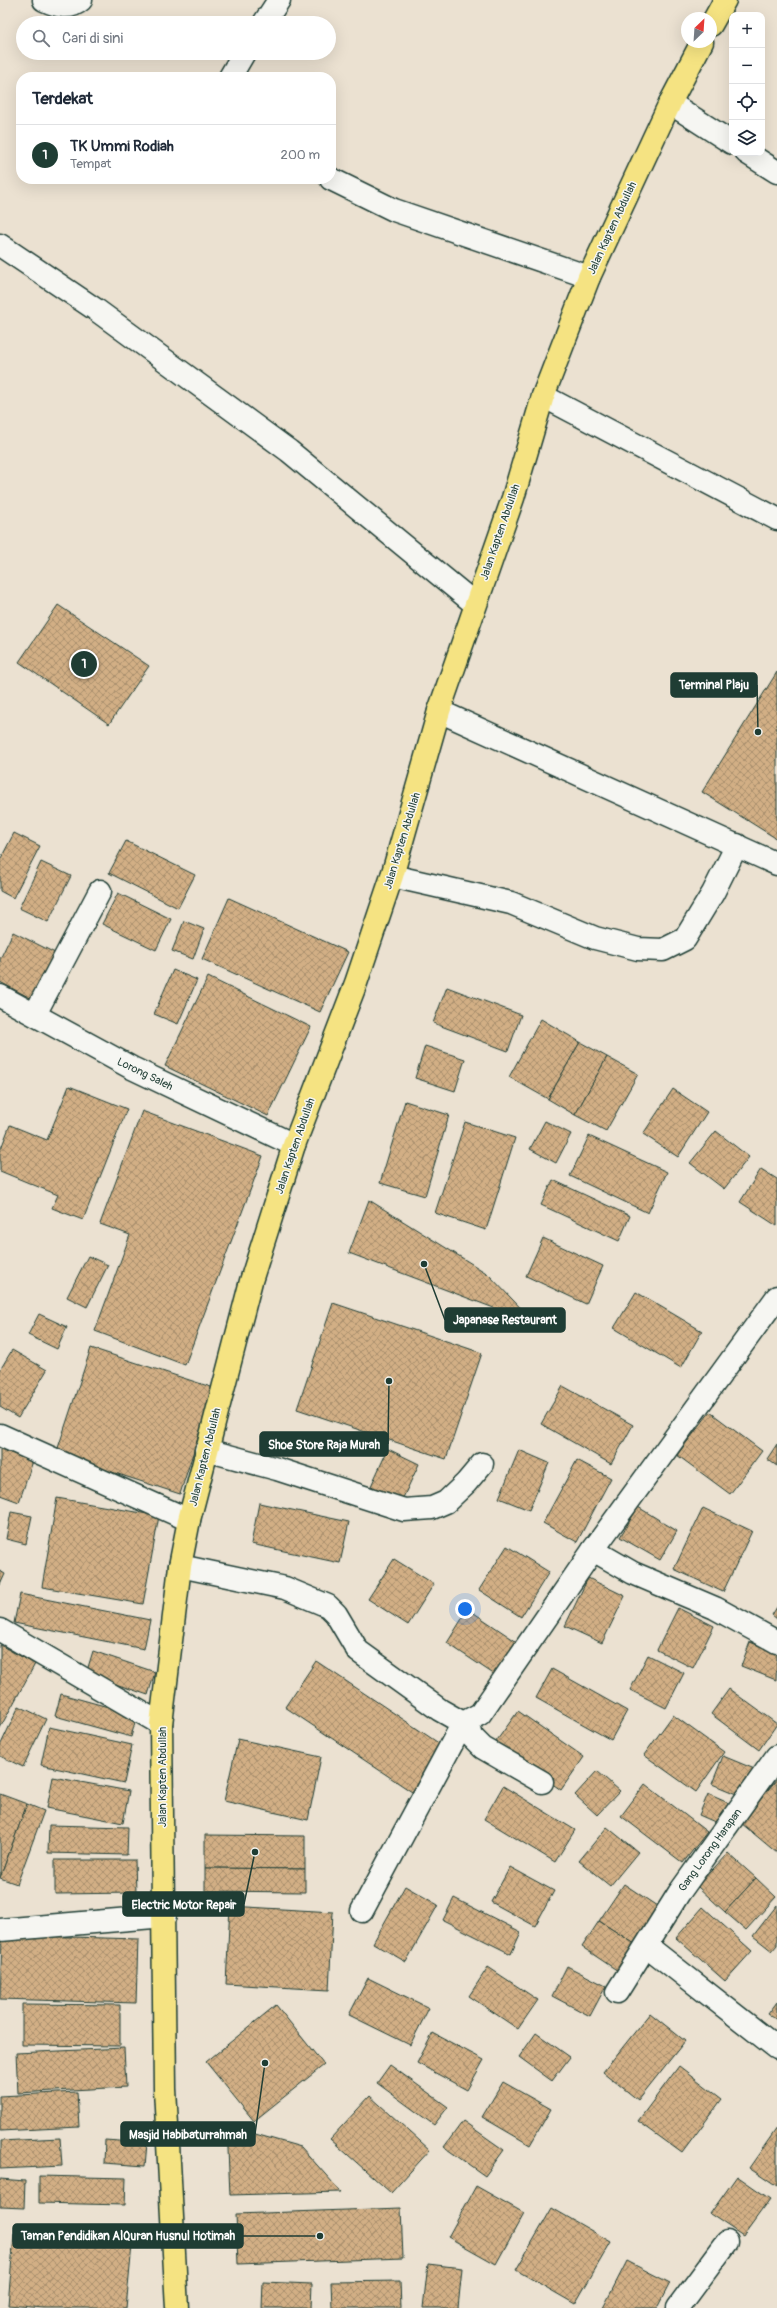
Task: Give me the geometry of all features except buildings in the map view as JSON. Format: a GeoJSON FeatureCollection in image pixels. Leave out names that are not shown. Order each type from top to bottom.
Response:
{"type":"FeatureCollection","features":[{"type":"Feature","properties":{"kind":"main road"},"geometry":{"type":"LineString","coordinates":[[717,14],[725,0]]}},
{"type":"Feature","properties":{"kind":"main road","name":"Jalan Kapten Abdullah"},"geometry":{"type":"LineString","coordinates":[[177,2308],[166,2089],[165,1916],[161,1724],[180,1566],[189,1520],[251,1281],[294,1145],[356,983],[392,876],[439,711],[513,498],[543,396],[589,277],[670,103],[699,48]]}},
{"type":"Feature","properties":{"kind":"street"},"geometry":{"type":"LineString","coordinates":[[44,0],[64,7],[73,6],[81,0]]}},
{"type":"Feature","properties":{"kind":"street"},"geometry":{"type":"LineString","coordinates":[[269,16],[279,0]]}},
{"type":"Feature","properties":{"kind":"street"},"geometry":{"type":"LineString","coordinates":[[233,72],[240,60]]}},
{"type":"Feature","properties":{"kind":"street"},"geometry":{"type":"LineString","coordinates":[[670,103],[729,141]]}},
{"type":"Feature","properties":{"kind":"street"},"geometry":{"type":"LineString","coordinates":[[752,156],[777,172]]}},
{"type":"Feature","properties":{"kind":"street"},"geometry":{"type":"LineString","coordinates":[[336,181],[394,210],[589,277]]}},
{"type":"Feature","properties":{"kind":"street"},"geometry":{"type":"LineString","coordinates":[[0,245],[95,309],[289,452],[475,604]]}},
{"type":"Feature","properties":{"kind":"street"},"geometry":{"type":"LineString","coordinates":[[543,396],[777,519]]}},
{"type":"Feature","properties":{"kind":"street"},"geometry":{"type":"LineString","coordinates":[[439,711],[777,864]]}},
{"type":"Feature","properties":{"kind":"street"},"geometry":{"type":"LineString","coordinates":[[392,876],[511,903],[596,938],[638,949],[663,950],[685,939],[713,893],[737,845]]}},
{"type":"Feature","properties":{"kind":"street"},"geometry":{"type":"LineString","coordinates":[[35,1014],[100,891]]}},
{"type":"Feature","properties":{"kind":"street","name":"Lorong Saleh"},"geometry":{"type":"LineString","coordinates":[[0,996],[132,1068],[294,1145]]}},
{"type":"Feature","properties":{"kind":"street"},"geometry":{"type":"LineString","coordinates":[[362,1911],[466,1722],[476,1718],[483,1710],[593,1550],[777,1297]]}},
{"type":"Feature","properties":{"kind":"street"},"geometry":{"type":"LineString","coordinates":[[0,1435],[189,1520]]}},
{"type":"Feature","properties":{"kind":"street"},"geometry":{"type":"LineString","coordinates":[[206,1450],[277,1469],[404,1510],[432,1508],[446,1502],[466,1483],[482,1464]]}},
{"type":"Feature","properties":{"kind":"street"},"geometry":{"type":"LineString","coordinates":[[593,1550],[633,1573],[715,1608],[777,1642]]}},
{"type":"Feature","properties":{"kind":"street"},"geometry":{"type":"LineString","coordinates":[[180,1566],[285,1588],[328,1606],[336,1614],[358,1651],[440,1710],[466,1722],[472,1737],[480,1745],[542,1782]]}},
{"type":"Feature","properties":{"kind":"street"},"geometry":{"type":"LineString","coordinates":[[0,1630],[161,1724]]}},
{"type":"Feature","properties":{"kind":"street","name":"Gang Lorong Harapan"},"geometry":{"type":"LineString","coordinates":[[617,1992],[679,1893],[777,1756]]}},
{"type":"Feature","properties":{"kind":"street"},"geometry":{"type":"LineString","coordinates":[[0,1930],[165,1916]]}},
{"type":"Feature","properties":{"kind":"street"},"geometry":{"type":"LineString","coordinates":[[647,1946],[777,2048]]}},
{"type":"Feature","properties":{"kind":"street"},"geometry":{"type":"LineString","coordinates":[[678,2308],[727,2242]]}},
{"type":"Feature","properties":{"kind":"place","name":"TK Ummi Rodiah"},"geometry":{"type":"Point","coordinates":[84,664]}},
{"type":"Feature","properties":{"kind":"place","name":"Terminal Plaju"},"geometry":{"type":"Point","coordinates":[758,732]}},
{"type":"Feature","properties":{"kind":"place","name":"Japanase Restaurant"},"geometry":{"type":"Point","coordinates":[424,1264]}},
{"type":"Feature","properties":{"kind":"place","name":"Shoe Store Raja Murah"},"geometry":{"type":"Point","coordinates":[389,1381]}},
{"type":"Feature","properties":{"kind":"place","name":"Electric Motor Repair"},"geometry":{"type":"Point","coordinates":[255,1852]}},
{"type":"Feature","properties":{"kind":"place","name":"Masjid Habibaturrahmah"},"geometry":{"type":"Point","coordinates":[265,2063]}},
{"type":"Feature","properties":{"kind":"place","name":"Taman Pendidikan AlQuran Husnul Hotimah"},"geometry":{"type":"Point","coordinates":[320,2236]}}]}
